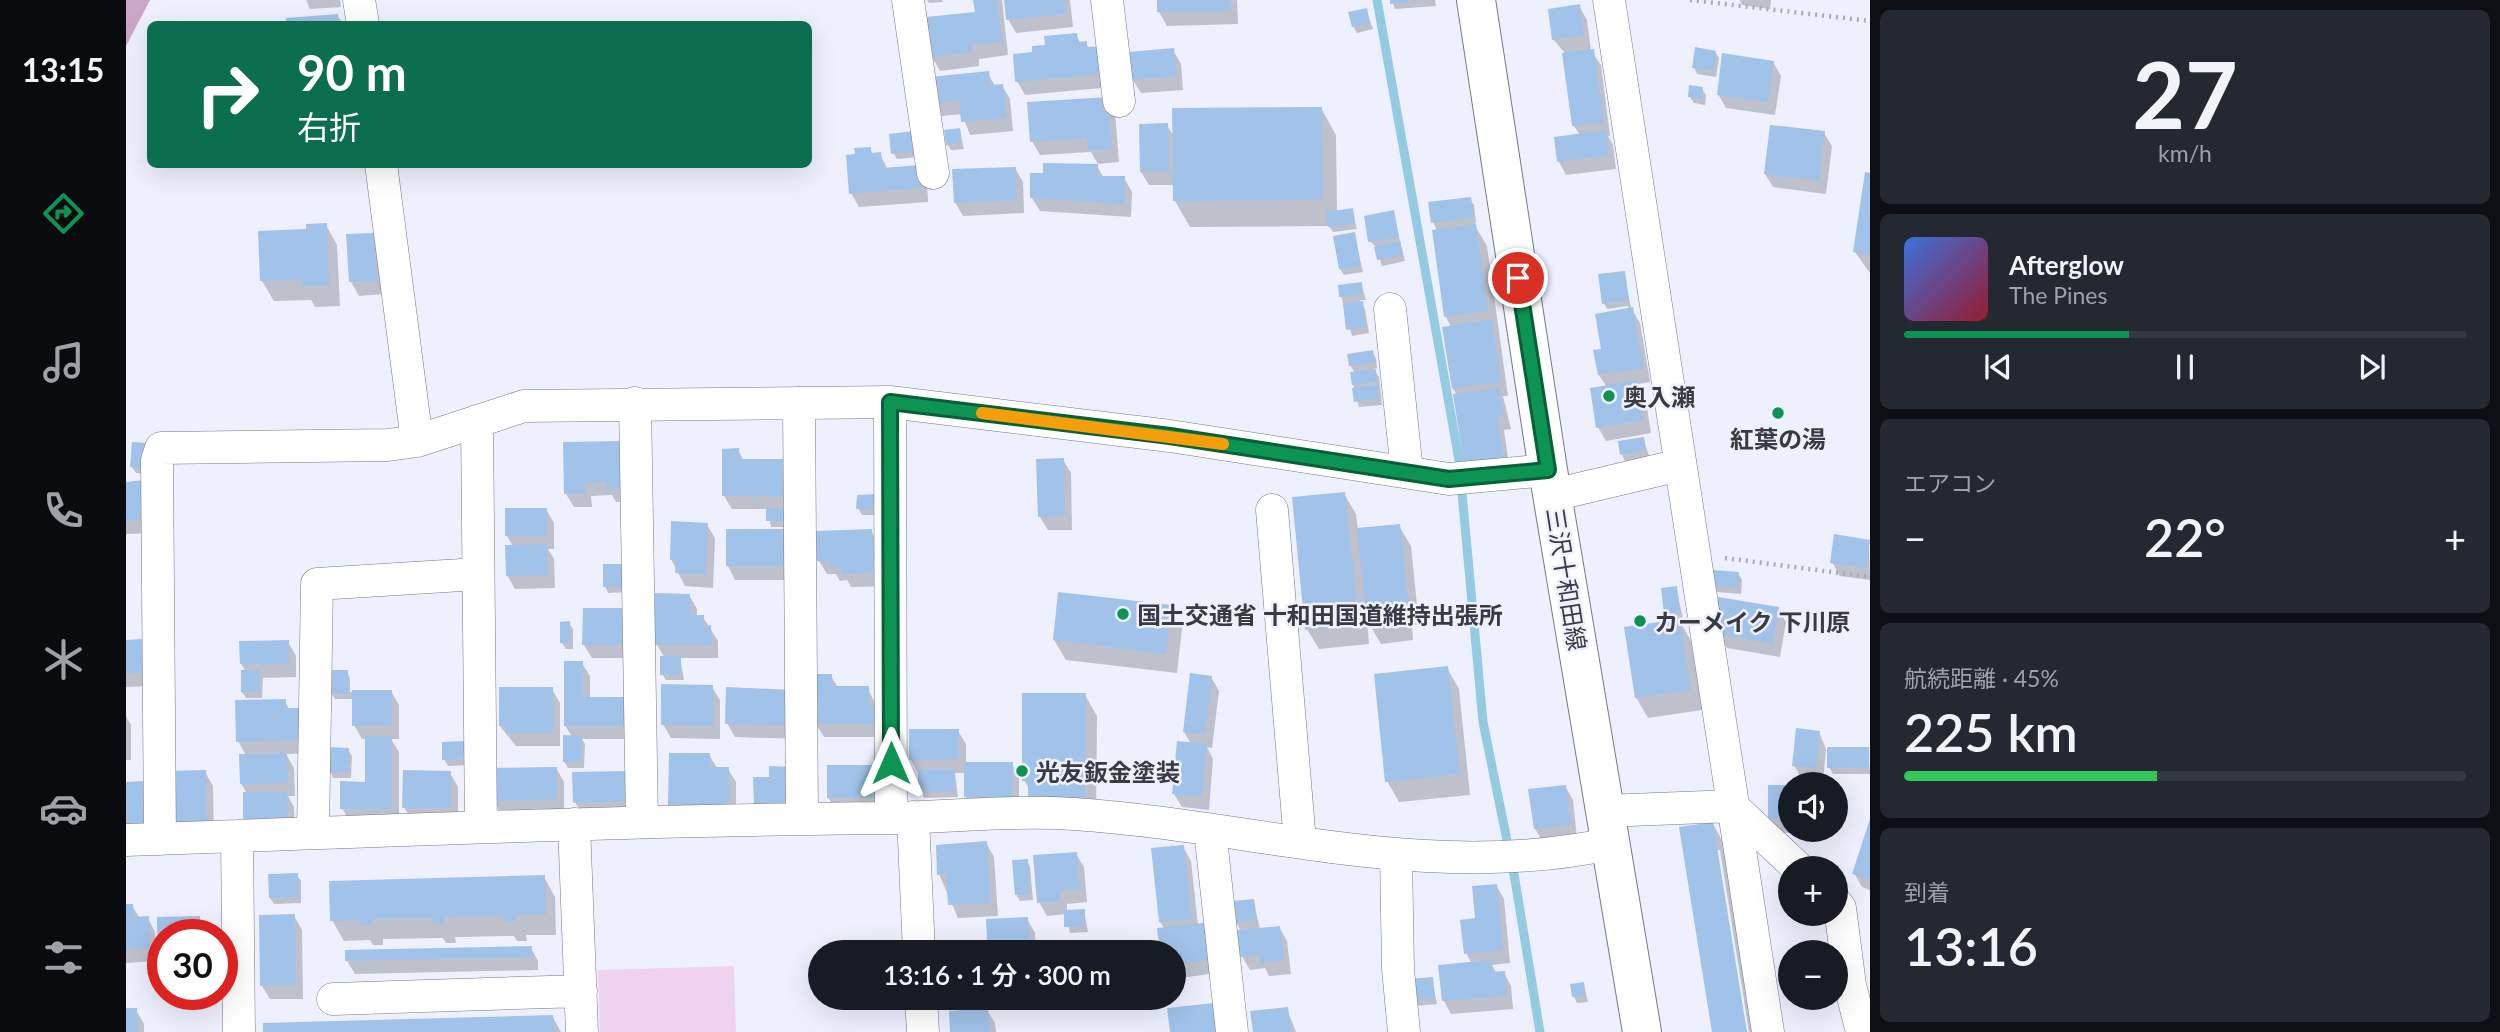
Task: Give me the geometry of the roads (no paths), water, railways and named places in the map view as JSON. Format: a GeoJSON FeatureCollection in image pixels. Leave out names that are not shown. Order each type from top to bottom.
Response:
{"type":"FeatureCollection","features":[{"type":"Feature","properties":{"kind":"main road","name":"三沢十和田線"},"geometry":{"type":"LineString","coordinates":[[1482,1],[1550,482],[1642,1032]]}},
{"type":"Feature","properties":{"kind":"street"},"geometry":{"type":"LineString","coordinates":[[359,0],[362,21]]}},
{"type":"Feature","properties":{"kind":"street"},"geometry":{"type":"LineString","coordinates":[[908,0],[933,173]]}},
{"type":"Feature","properties":{"kind":"street"},"geometry":{"type":"LineString","coordinates":[[1107,0],[1119,101]]}},
{"type":"Feature","properties":{"kind":"street"},"geometry":{"type":"LineString","coordinates":[[1609,0],[1768,1032]]}},
{"type":"Feature","properties":{"kind":"street"},"geometry":{"type":"LineString","coordinates":[[382,168],[417,441]]}},
{"type":"Feature","properties":{"kind":"street"},"geometry":{"type":"LineString","coordinates":[[1390,309],[1407,472]]}},
{"type":"Feature","properties":{"kind":"street"},"geometry":{"type":"LineString","coordinates":[[160,839],[157,460],[161,448],[388,445],[417,441],[524,406],[890,402],[1170,436],[1449,479],[1550,482],[1680,465]]}},
{"type":"Feature","properties":{"kind":"street"},"geometry":{"type":"LineString","coordinates":[[890,402],[902,818],[917,940]]}},
{"type":"Feature","properties":{"kind":"street"},"geometry":{"type":"LineString","coordinates":[[635,403],[642,822]]}},
{"type":"Feature","properties":{"kind":"street"},"geometry":{"type":"LineString","coordinates":[[799,403],[802,818]]}},
{"type":"Feature","properties":{"kind":"street"},"geometry":{"type":"LineString","coordinates":[[477,421],[481,827]]}},
{"type":"Feature","properties":{"kind":"street"},"geometry":{"type":"LineString","coordinates":[[1272,510],[1300,842]]}},
{"type":"Feature","properties":{"kind":"street"},"geometry":{"type":"LineString","coordinates":[[313,833],[317,584],[478,574]]}},
{"type":"Feature","properties":{"kind":"street"},"geometry":{"type":"LineString","coordinates":[[126,840],[642,822],[1072,814],[1396,855],[1472,860],[1562,854],[1607,827],[1732,806]]}},
{"type":"Feature","properties":{"kind":"street"},"geometry":{"type":"LineString","coordinates":[[1732,806],[1785,856]]}},
{"type":"Feature","properties":{"kind":"street"},"geometry":{"type":"LineString","coordinates":[[574,824],[582,1032]]}},
{"type":"Feature","properties":{"kind":"street"},"geometry":{"type":"LineString","coordinates":[[1210,830],[1232,1032]]}},
{"type":"Feature","properties":{"kind":"street"},"geometry":{"type":"LineString","coordinates":[[237,836],[239,1032]]}},
{"type":"Feature","properties":{"kind":"street"},"geometry":{"type":"LineString","coordinates":[[1396,855],[1398,969],[1404,1032]]}},
{"type":"Feature","properties":{"kind":"street"},"geometry":{"type":"LineString","coordinates":[[1848,909],[1870,918]]}},
{"type":"Feature","properties":{"kind":"street"},"geometry":{"type":"LineString","coordinates":[[1841,926],[1850,985],[1862,1032]]}},
{"type":"Feature","properties":{"kind":"street"},"geometry":{"type":"LineString","coordinates":[[333,999],[581,991]]}},
{"type":"Feature","properties":{"kind":"street"},"geometry":{"type":"LineString","coordinates":[[922,1010],[923,1032]]}},
{"type":"Feature","properties":{"kind":"waterway"},"geometry":{"type":"LineString","coordinates":[[1377,0],[1459,460],[1483,722],[1515,880],[1540,1032]]}},
{"type":"Feature","properties":{"kind":"place","name":"奥入瀬"},"geometry":{"type":"Point","coordinates":[1609,396]}},
{"type":"Feature","properties":{"kind":"place","name":"紅葉の湯"},"geometry":{"type":"Point","coordinates":[1778,413]}},
{"type":"Feature","properties":{"kind":"place","name":"国土交通省 十和田国道維持出張所"},"geometry":{"type":"Point","coordinates":[1123,614]}},
{"type":"Feature","properties":{"kind":"place","name":"カーメイク 下川原"},"geometry":{"type":"Point","coordinates":[1640,621]}},
{"type":"Feature","properties":{"kind":"place","name":"光友鈑金塗装"},"geometry":{"type":"Point","coordinates":[1022,771]}}]}
